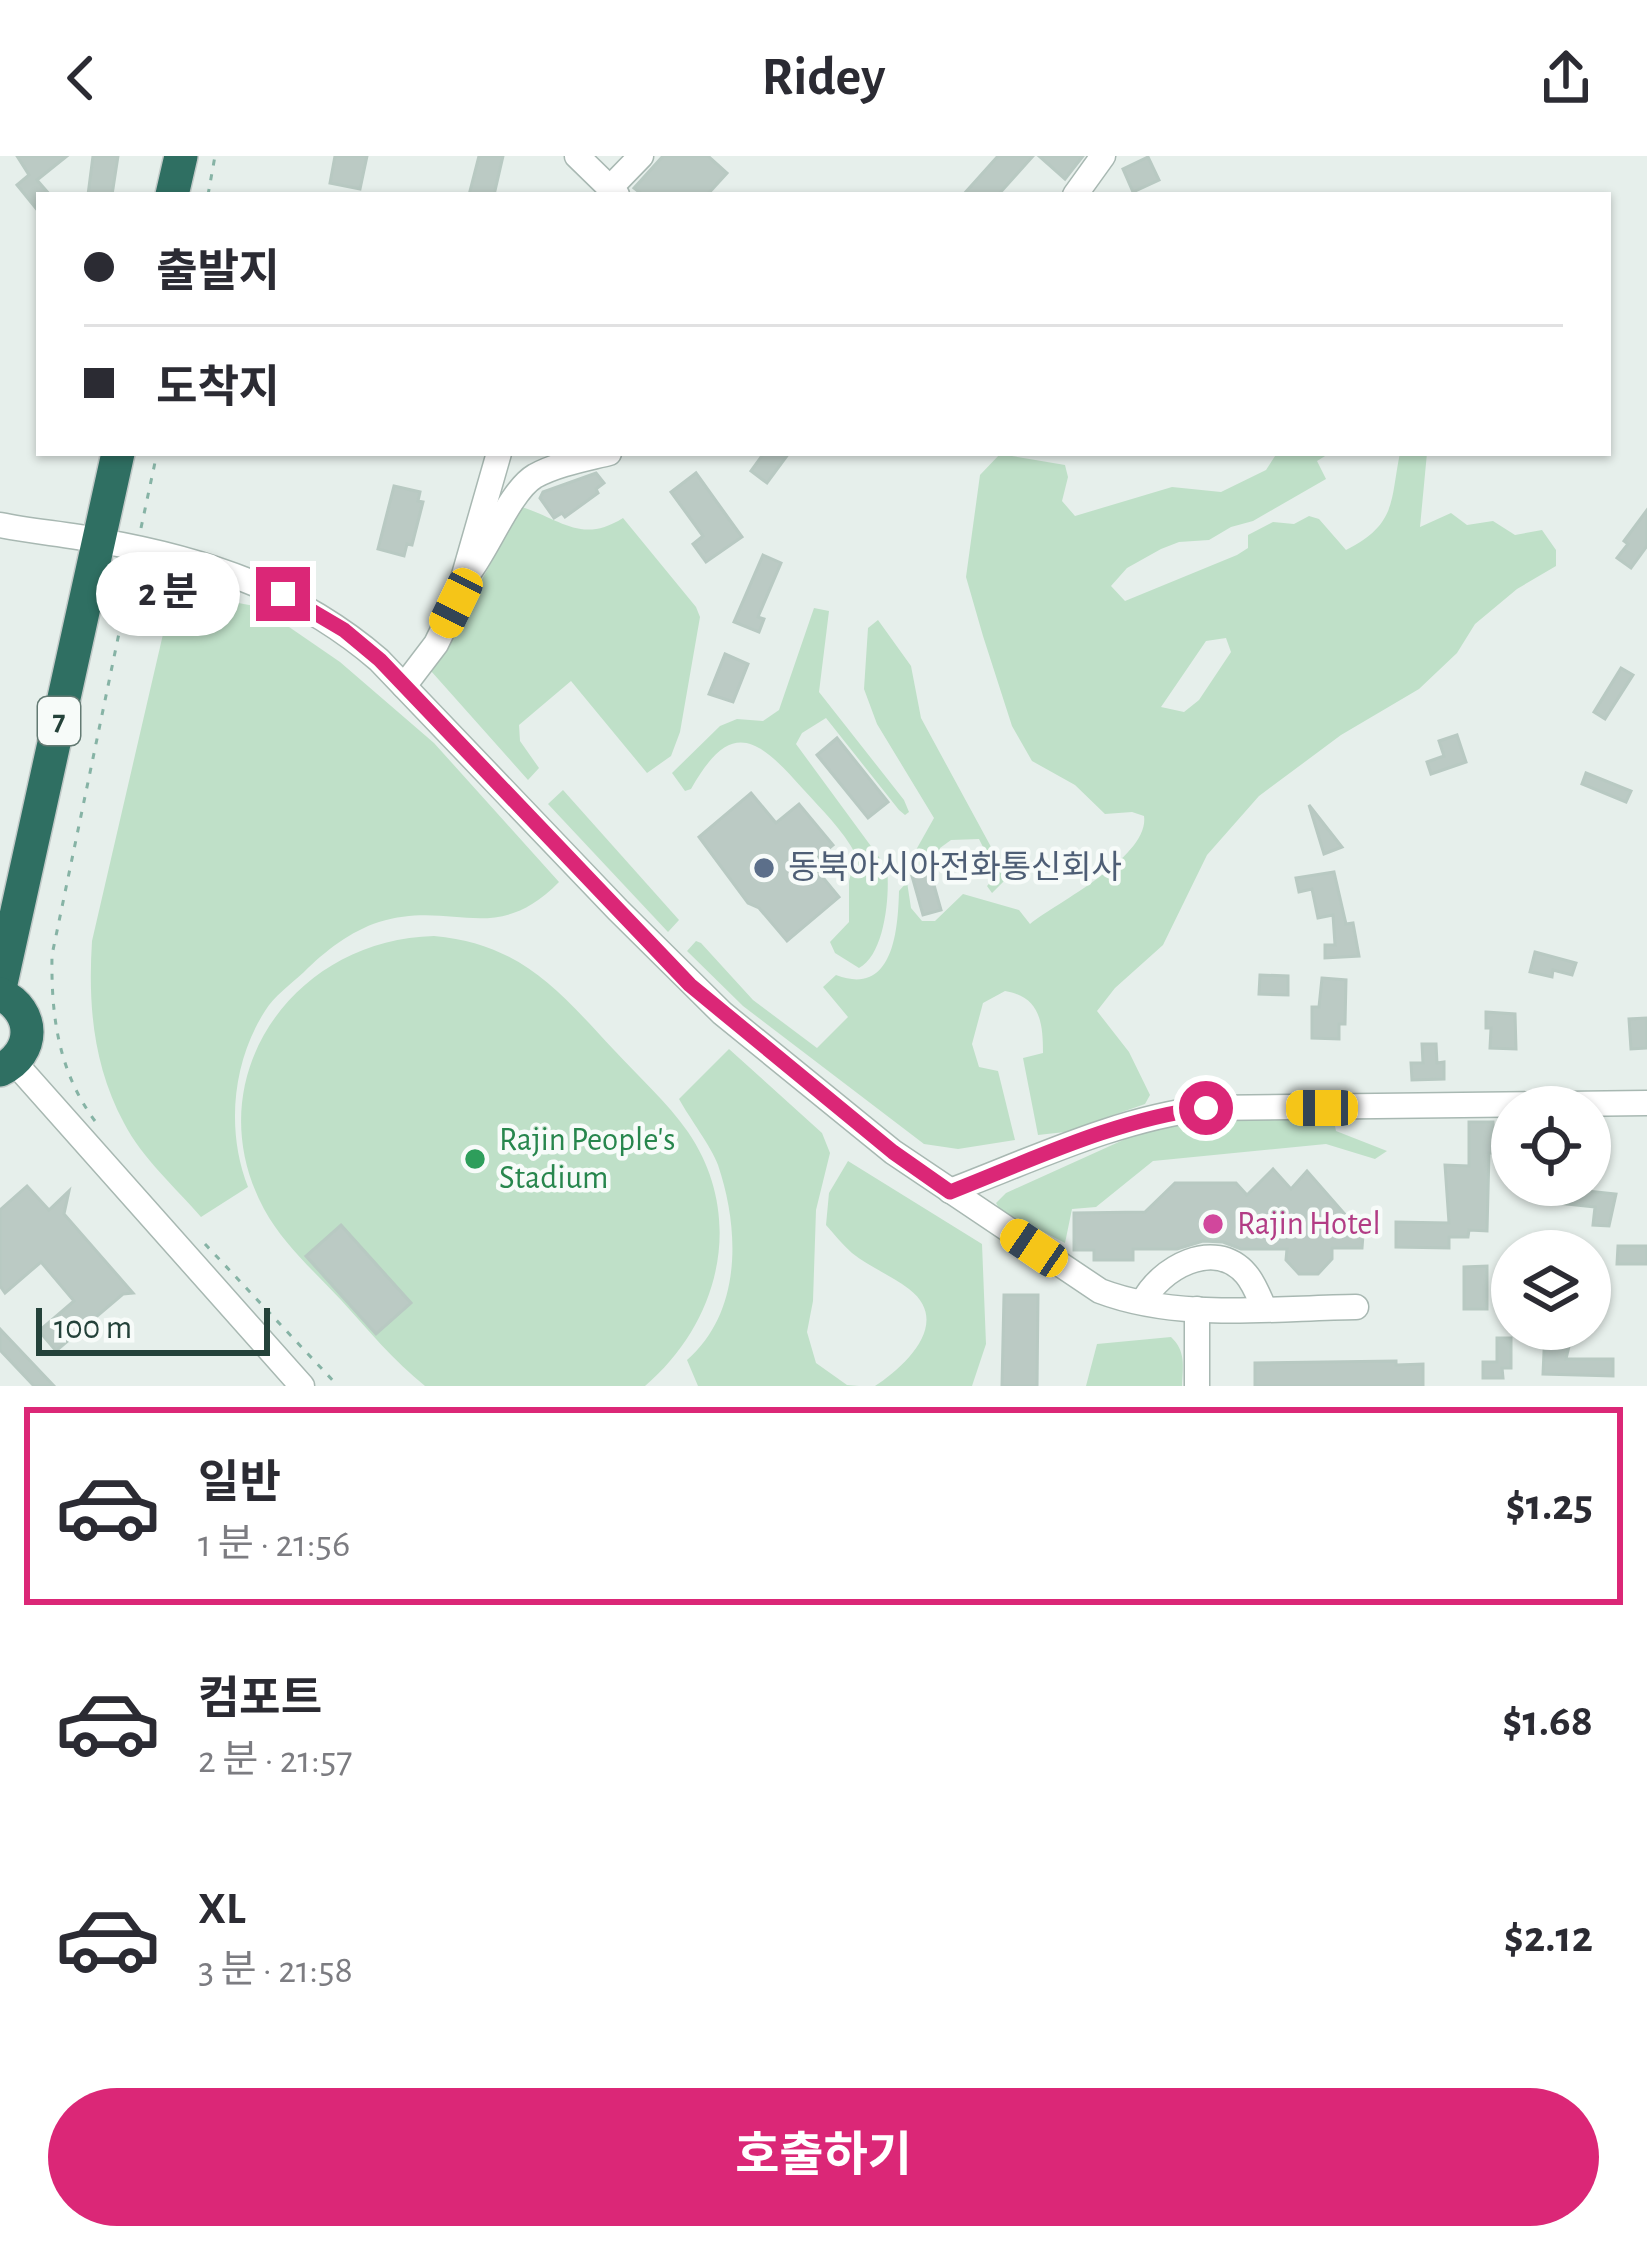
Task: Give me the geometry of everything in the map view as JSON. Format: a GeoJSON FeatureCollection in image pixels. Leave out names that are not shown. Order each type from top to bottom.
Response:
{"type":"FeatureCollection","features":[{"type":"Feature","properties":{"kind":"highway"},"geometry":{"type":"LineString","coordinates":[[173,192],[181,156]]}},
{"type":"Feature","properties":{"kind":"highway","name":"7"},"geometry":{"type":"LineString","coordinates":[[7,1066],[26,1047],[28,1028],[22,1010],[0,991],[117,456]]}},
{"type":"Feature","properties":{"kind":"street"},"geometry":{"type":"LineString","coordinates":[[577,156],[614,192],[641,156]]}},
{"type":"Feature","properties":{"kind":"street"},"geometry":{"type":"LineString","coordinates":[[1078,192],[1103,156]]}},
{"type":"Feature","properties":{"kind":"street"},"geometry":{"type":"LineString","coordinates":[[404,686],[436,644],[462,582],[498,456]]}},
{"type":"Feature","properties":{"kind":"street"},"geometry":{"type":"LineString","coordinates":[[462,582],[489,546],[518,492],[533,477],[600,456]]}},
{"type":"Feature","properties":{"kind":"street"},"geometry":{"type":"LineString","coordinates":[[0,525],[136,549],[283,594],[344,630],[404,686],[690,985],[893,1152],[1100,1291],[1197,1309],[1356,1307]]}},
{"type":"Feature","properties":{"kind":"street"},"geometry":{"type":"LineString","coordinates":[[7,1066],[302,1386]]}},
{"type":"Feature","properties":{"kind":"street"},"geometry":{"type":"LineString","coordinates":[[950,1192],[1115,1128],[1161,1114],[1206,1108],[1647,1103]]}},
{"type":"Feature","properties":{"kind":"street"},"geometry":{"type":"LineString","coordinates":[[1143,1302],[1153,1282],[1172,1268],[1194,1260],[1218,1259],[1232,1262],[1246,1274],[1264,1308]]}},
{"type":"Feature","properties":{"kind":"street"},"geometry":{"type":"LineString","coordinates":[[1197,1309],[1197,1386]]}},
{"type":"Feature","properties":{"kind":"path"},"geometry":{"type":"LineString","coordinates":[[209,192],[215,156]]}},
{"type":"Feature","properties":{"kind":"path"},"geometry":{"type":"LineString","coordinates":[[101,1128],[76,1092],[63,1060],[51,1008],[52,955],[156,456]]}},
{"type":"Feature","properties":{"kind":"path"},"geometry":{"type":"LineString","coordinates":[[201,1240],[338,1386]]}},
{"type":"Feature","properties":{"kind":"green space"},"geometry":{"type":"Polygon","coordinates":[[[998,456],[1065,465],[1068,477],[1062,501],[1075,516],[1172,487],[1221,492],[1266,470],[1275,456],[1325,456],[1317,461],[1326,479],[1253,521],[1209,540],[1179,542],[1127,568],[1111,586],[1125,601],[1237,555],[1248,548],[1248,535],[1273,522],[1294,524],[1309,516],[1319,519],[1346,550],[1383,521],[1399,456],[1427,456],[1420,527],[1451,513],[1467,525],[1493,521],[1515,535],[1542,530],[1556,550],[1556,566],[1517,589],[1475,624],[1457,653],[1419,689],[1341,735],[1259,796],[1207,855],[1163,945],[1097,1011],[1129,1052],[1150,1095],[1145,1104],[1065,1132],[1038,1135],[1023,1058],[1043,1053],[1040,1021],[1026,999],[1005,991],[983,1003],[972,1044],[979,1067],[998,1071],[1015,1140],[958,1149],[924,1144],[743,1006],[687,951],[696,941],[701,943],[753,1000],[817,1048],[848,1017],[823,987],[836,975],[870,977],[881,969],[894,941],[899,891],[907,882],[911,908],[922,921],[935,921],[963,894],[1019,910],[1030,924],[1118,862],[1133,847],[1144,816],[1105,814],[1075,785],[1032,761],[1012,726],[966,577],[980,475],[998,456]],[[1226,638],[1206,641],[1161,707],[1184,712],[1199,700],[1231,652],[1226,638]]]}},
{"type":"Feature","properties":{"kind":"green space"},"geometry":{"type":"Polygon","coordinates":[[[522,507],[584,529],[609,526],[623,518],[696,607],[700,617],[680,732],[671,756],[647,773],[571,681],[519,725],[520,741],[539,768],[528,780],[431,671],[522,507]]]}},
{"type":"Feature","properties":{"kind":"green space"},"geometry":{"type":"Polygon","coordinates":[[[173,591],[260,607],[340,662],[434,743],[559,882],[536,902],[493,918],[430,915],[379,922],[330,949],[283,990],[254,1031],[239,1074],[235,1120],[248,1187],[201,1217],[124,1123],[99,1057],[91,988],[92,941],[173,591]]]}},
{"type":"Feature","properties":{"kind":"green space"},"geometry":{"type":"Polygon","coordinates":[[[814,608],[829,611],[819,692],[909,812],[905,815],[899,810],[826,718],[802,733],[796,744],[887,868],[880,937],[859,968],[835,953],[830,942],[849,922],[849,881],[856,855],[787,771],[758,747],[745,743],[719,752],[691,789],[685,791],[672,773],[720,726],[737,719],[763,721],[779,710],[814,608]]]}},
{"type":"Feature","properties":{"kind":"green space"},"geometry":{"type":"Polygon","coordinates":[[[878,620],[911,666],[921,718],[1003,869],[1006,879],[992,893],[987,886],[997,875],[979,839],[951,840],[940,848],[936,865],[912,870],[907,866],[934,818],[877,724],[864,689],[868,628],[878,620]]]}},
{"type":"Feature","properties":{"kind":"green space"},"geometry":{"type":"Polygon","coordinates":[[[563,790],[679,920],[668,932],[548,804],[563,790]]]}},
{"type":"Feature","properties":{"kind":"green space","name":"Rajin People's Stadium"},"geometry":{"type":"Polygon","coordinates":[[[434,936],[491,949],[536,974],[671,1110],[706,1165],[720,1233],[707,1300],[692,1331],[645,1386],[425,1386],[300,1257],[264,1209],[245,1160],[241,1112],[250,1066],[270,1024],[300,989],[339,962],[384,943],[434,936]]]}},
{"type":"Feature","properties":{"kind":"green space"},"geometry":{"type":"Polygon","coordinates":[[[729,1049],[822,1133],[830,1153],[816,1210],[813,1301],[807,1332],[816,1363],[847,1385],[859,1386],[698,1386],[687,1360],[718,1318],[727,1294],[732,1243],[718,1165],[679,1099],[729,1049]]]}},
{"type":"Feature","properties":{"kind":"green space"},"geometry":{"type":"Polygon","coordinates":[[[1231,1118],[1334,1121],[1336,1131],[1387,1151],[1375,1159],[1326,1144],[1153,1161],[1096,1207],[1072,1209],[1065,1243],[1000,1210],[996,1203],[1006,1193],[1163,1122],[1231,1118]]]}},
{"type":"Feature","properties":{"kind":"green space"},"geometry":{"type":"Polygon","coordinates":[[[848,1161],[982,1244],[986,1344],[972,1386],[875,1386],[911,1355],[925,1329],[926,1315],[909,1289],[852,1253],[826,1225],[829,1193],[848,1161]]]}},
{"type":"Feature","properties":{"kind":"green space"},"geometry":{"type":"Polygon","coordinates":[[[1171,1337],[1181,1353],[1182,1386],[1086,1386],[1097,1344],[1171,1337]]]}},
{"type":"Feature","properties":{"kind":"building"},"geometry":{"type":"Polygon","coordinates":[[[17,156],[67,156],[37,180],[47,192],[36,192],[36,208],[17,185],[29,175],[17,156]]]}},
{"type":"Feature","properties":{"kind":"building"},"geometry":{"type":"Polygon","coordinates":[[[93,156],[118,156],[112,192],[88,192],[93,156]]]}},
{"type":"Feature","properties":{"kind":"building"},"geometry":{"type":"Polygon","coordinates":[[[335,156],[367,156],[360,189],[330,183],[335,156]]]}},
{"type":"Feature","properties":{"kind":"building"},"geometry":{"type":"Polygon","coordinates":[[[479,156],[503,156],[495,192],[470,192],[479,156]]]}},
{"type":"Feature","properties":{"kind":"building"},"geometry":{"type":"Polygon","coordinates":[[[663,156],[708,156],[727,173],[710,192],[639,192],[634,188],[663,156]]]}},
{"type":"Feature","properties":{"kind":"building"},"geometry":{"type":"Polygon","coordinates":[[[998,156],[1033,156],[1001,192],[966,192],[998,156]]]}},
{"type":"Feature","properties":{"kind":"building"},"geometry":{"type":"Polygon","coordinates":[[[1039,156],[1083,156],[1065,179],[1039,156]]]}},
{"type":"Feature","properties":{"kind":"building"},"geometry":{"type":"Polygon","coordinates":[[[1148,157],[1159,180],[1133,192],[1123,169],[1148,157]]]}},
{"type":"Feature","properties":{"kind":"building"},"geometry":{"type":"Polygon","coordinates":[[[762,456],[787,456],[767,483],[751,471],[762,456]]]}},
{"type":"Feature","properties":{"kind":"building"},"geometry":{"type":"Polygon","coordinates":[[[596,473],[604,483],[596,489],[598,493],[565,517],[562,513],[554,518],[540,498],[543,492],[596,473]]]}},
{"type":"Feature","properties":{"kind":"building"},"geometry":{"type":"Polygon","coordinates":[[[696,473],[742,537],[706,562],[693,544],[703,536],[671,492],[696,473]]]}},
{"type":"Feature","properties":{"kind":"building"},"geometry":{"type":"Polygon","coordinates":[[[394,486],[420,492],[418,501],[423,502],[412,545],[407,544],[404,556],[378,549],[394,486]]]}},
{"type":"Feature","properties":{"kind":"building"},"geometry":{"type":"Polygon","coordinates":[[[1647,510],[1647,546],[1631,568],[1617,558],[1647,510]]]}},
{"type":"Feature","properties":{"kind":"building"},"geometry":{"type":"Polygon","coordinates":[[[763,555],[781,563],[758,617],[764,619],[759,632],[734,622],[763,555]]]}},
{"type":"Feature","properties":{"kind":"building"},"geometry":{"type":"Polygon","coordinates":[[[725,654],[748,664],[733,702],[709,694],[725,654]]]}},
{"type":"Feature","properties":{"kind":"building"},"geometry":{"type":"Polygon","coordinates":[[[1621,668],[1633,675],[1605,719],[1594,712],[1621,668]]]}},
{"type":"Feature","properties":{"kind":"building"},"geometry":{"type":"Polygon","coordinates":[[[1457,735],[1466,762],[1431,774],[1427,762],[1444,756],[1439,741],[1457,735]]]}},
{"type":"Feature","properties":{"kind":"building"},"geometry":{"type":"Polygon","coordinates":[[[837,738],[888,802],[868,818],[817,755],[837,738]]]}},
{"type":"Feature","properties":{"kind":"building"},"geometry":{"type":"Polygon","coordinates":[[[1586,773],[1631,791],[1626,802],[1582,784],[1586,773]]]}},
{"type":"Feature","properties":{"kind":"building","name":"동북아시아전화통신회사"},"geometry":{"type":"Polygon","coordinates":[[[751,793],[776,823],[799,804],[833,845],[811,863],[839,897],[787,941],[759,908],[748,903],[699,837],[751,793]]]}},
{"type":"Feature","properties":{"kind":"building"},"geometry":{"type":"Polygon","coordinates":[[[1309,805],[1342,847],[1324,854],[1309,805]]]}},
{"type":"Feature","properties":{"kind":"building"},"geometry":{"type":"Polygon","coordinates":[[[930,871],[941,910],[923,915],[912,876],[930,871]]]}},
{"type":"Feature","properties":{"kind":"building"},"geometry":{"type":"Polygon","coordinates":[[[1334,872],[1346,924],[1353,923],[1359,956],[1325,958],[1325,945],[1335,945],[1333,915],[1318,918],[1312,889],[1299,892],[1296,878],[1334,872]]]}},
{"type":"Feature","properties":{"kind":"building"},"geometry":{"type":"Polygon","coordinates":[[[1535,952],[1576,963],[1572,975],[1553,970],[1552,977],[1530,972],[1535,952]]]}},
{"type":"Feature","properties":{"kind":"building"},"geometry":{"type":"Polygon","coordinates":[[[1260,975],[1288,976],[1288,995],[1259,994],[1260,975]]]}},
{"type":"Feature","properties":{"kind":"building"},"geometry":{"type":"Polygon","coordinates":[[[1322,978],[1346,980],[1345,1024],[1339,1024],[1339,1039],[1312,1038],[1312,1007],[1319,1007],[1322,978]]]}},
{"type":"Feature","properties":{"kind":"building"},"geometry":{"type":"Polygon","coordinates":[[[1486,1012],[1515,1014],[1516,1049],[1490,1048],[1486,1012]]]}},
{"type":"Feature","properties":{"kind":"building"},"geometry":{"type":"Polygon","coordinates":[[[1647,1018],[1647,1048],[1631,1049],[1629,1019],[1647,1018]]]}},
{"type":"Feature","properties":{"kind":"building"},"geometry":{"type":"Polygon","coordinates":[[[1422,1044],[1436,1044],[1437,1063],[1444,1062],[1444,1079],[1412,1080],[1411,1063],[1423,1063],[1422,1044]]]}},
{"type":"Feature","properties":{"kind":"building"},"geometry":{"type":"Polygon","coordinates":[[[1469,1122],[1491,1122],[1487,1231],[1469,1230],[1468,1237],[1449,1237],[1449,1248],[1396,1247],[1396,1222],[1449,1223],[1445,1165],[1469,1166],[1469,1122]]]}},
{"type":"Feature","properties":{"kind":"building","name":"Rajin Hotel"},"geometry":{"type":"Polygon","coordinates":[[[1273,1169],[1291,1189],[1307,1171],[1363,1235],[1362,1248],[1332,1248],[1332,1259],[1318,1274],[1299,1274],[1286,1260],[1287,1249],[1241,1249],[1223,1242],[1133,1249],[1133,1260],[1094,1260],[1094,1250],[1074,1250],[1074,1213],[1145,1212],[1175,1183],[1236,1183],[1247,1195],[1273,1169]]]}},
{"type":"Feature","properties":{"kind":"building"},"geometry":{"type":"Polygon","coordinates":[[[27,1186],[49,1210],[69,1191],[64,1214],[133,1293],[123,1294],[56,1351],[39,1331],[74,1301],[41,1262],[5,1293],[0,1286],[0,1210],[27,1186]]]}},
{"type":"Feature","properties":{"kind":"building"},"geometry":{"type":"Polygon","coordinates":[[[1611,1193],[1616,1194],[1609,1226],[1593,1225],[1595,1207],[1585,1206],[1611,1206],[1611,1193]]]}},
{"type":"Feature","properties":{"kind":"building"},"geometry":{"type":"Polygon","coordinates":[[[341,1225],[411,1303],[376,1334],[306,1256],[341,1225]]]}},
{"type":"Feature","properties":{"kind":"building"},"geometry":{"type":"Polygon","coordinates":[[[1618,1246],[1647,1246],[1647,1264],[1617,1264],[1618,1246]]]}},
{"type":"Feature","properties":{"kind":"building"},"geometry":{"type":"Polygon","coordinates":[[[1487,1266],[1487,1309],[1464,1309],[1464,1267],[1487,1266]]]}},
{"type":"Feature","properties":{"kind":"building"},"geometry":{"type":"Polygon","coordinates":[[[1004,1295],[1038,1295],[1037,1386],[1002,1386],[1004,1295]]]}},
{"type":"Feature","properties":{"kind":"building"},"geometry":{"type":"Polygon","coordinates":[[[0,1329],[54,1386],[34,1386],[0,1350],[0,1329]]]}},
{"type":"Feature","properties":{"kind":"building"},"geometry":{"type":"Polygon","coordinates":[[[1497,1350],[1511,1350],[1511,1368],[1502,1368],[1503,1378],[1483,1378],[1483,1362],[1497,1362],[1497,1350]]]}},
{"type":"Feature","properties":{"kind":"building"},"geometry":{"type":"Polygon","coordinates":[[[1544,1350],[1568,1350],[1566,1359],[1613,1359],[1613,1376],[1543,1374],[1544,1350]]]}},
{"type":"Feature","properties":{"kind":"building"},"geometry":{"type":"Polygon","coordinates":[[[1396,1361],[1396,1365],[1423,1364],[1423,1386],[1255,1386],[1255,1363],[1396,1361]]]}},
{"type":"Feature","properties":{"kind":"place","name":"동북아시아전화통신회사"},"geometry":{"type":"Point","coordinates":[764,868]}},
{"type":"Feature","properties":{"kind":"place","name":"Rajin People's Stadium"},"geometry":{"type":"Point","coordinates":[475,1159]}},
{"type":"Feature","properties":{"kind":"place","name":"Rajin Hotel"},"geometry":{"type":"Point","coordinates":[1213,1224]}},
{"type":"Feature","properties":{"kind":"route"},"geometry":{"type":"LineString","coordinates":[[283,594],[344,630],[380,660],[690,985],[893,1152],[950,1192],[1115,1128],[1161,1114],[1206,1108]]}}]}
